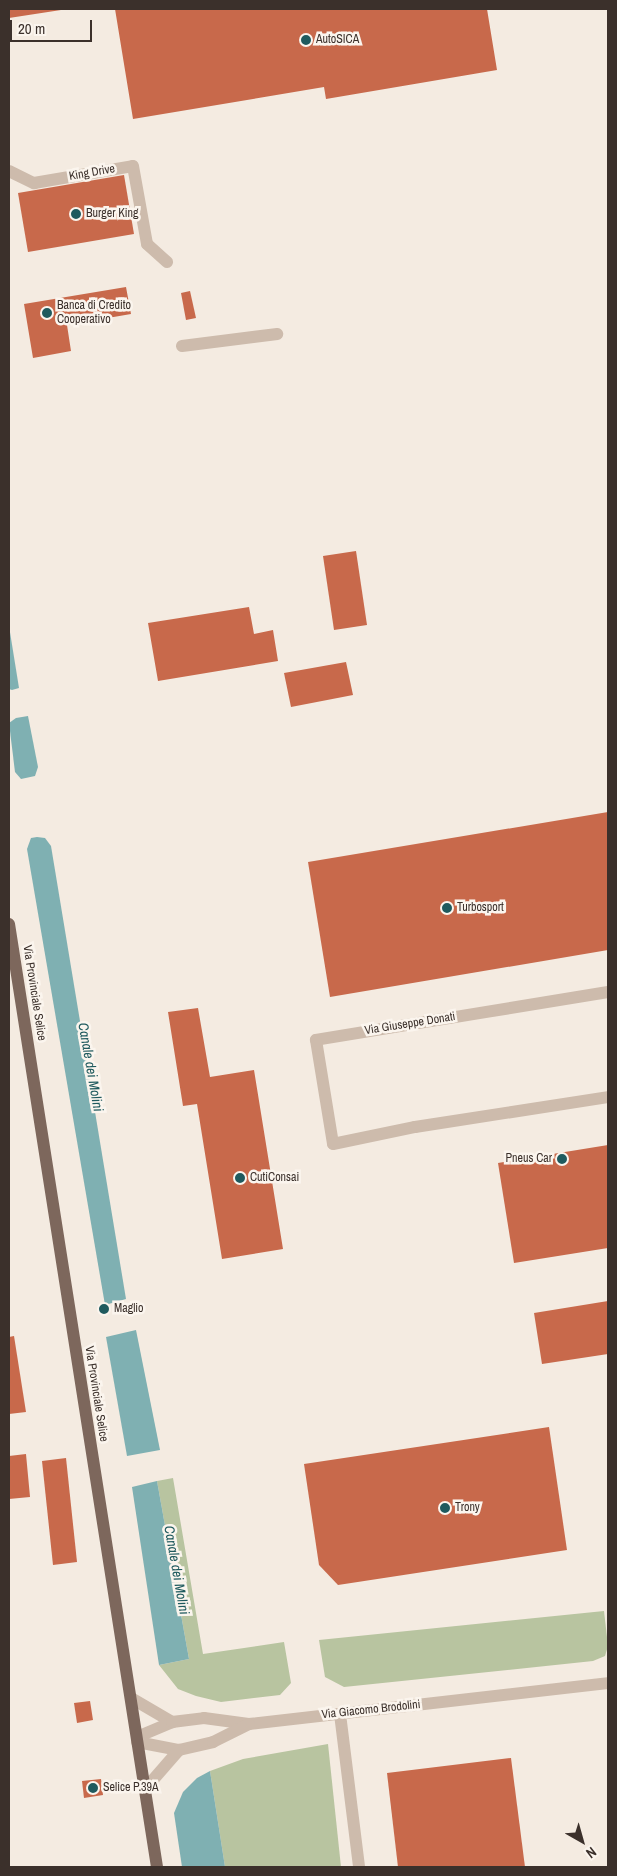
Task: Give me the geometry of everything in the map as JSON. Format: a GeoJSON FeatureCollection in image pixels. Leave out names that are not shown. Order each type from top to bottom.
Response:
{"type":"FeatureCollection","features":[{"type":"Feature","properties":{"kind":"main road","name":"Via Provinciale Selice"},"geometry":{"type":"LineString","coordinates":[[9,924],[157,1867]]}},
{"type":"Feature","properties":{"kind":"street","name":"King Drive"},"geometry":{"type":"LineString","coordinates":[[9,171],[34,183],[133,166],[147,244],[167,262]]}},
{"type":"Feature","properties":{"kind":"street"},"geometry":{"type":"LineString","coordinates":[[182,346],[277,334]]}},
{"type":"Feature","properties":{"kind":"street","name":"Via Giuseppe Donati"},"geometry":{"type":"LineString","coordinates":[[608,992],[316,1040],[333,1144],[415,1127],[608,1097]]}},
{"type":"Feature","properties":{"kind":"street","name":"Via Giacomo Brodolini"},"geometry":{"type":"LineString","coordinates":[[137,1740],[172,1722],[204,1718],[249,1724],[608,1683]]}},
{"type":"Feature","properties":{"kind":"street"},"geometry":{"type":"LineString","coordinates":[[131,1698],[172,1722]]}},
{"type":"Feature","properties":{"kind":"street"},"geometry":{"type":"LineString","coordinates":[[340,1714],[359,1867]]}},
{"type":"Feature","properties":{"kind":"street"},"geometry":{"type":"LineString","coordinates":[[137,1740],[179,1750],[213,1742],[249,1724]]}},
{"type":"Feature","properties":{"kind":"street"},"geometry":{"type":"LineString","coordinates":[[145,1789],[179,1750]]}},
{"type":"Feature","properties":{"kind":"green space"},"geometry":{"type":"Polygon","coordinates":[[[173,1478],[203,1654],[284,1642],[291,1683],[280,1695],[221,1702],[196,1696],[178,1689],[159,1665],[189,1659],[157,1481],[173,1478]]]}},
{"type":"Feature","properties":{"kind":"green space"},"geometry":{"type":"Polygon","coordinates":[[[604,1611],[608,1646],[605,1656],[593,1661],[344,1687],[325,1677],[319,1640],[604,1611]]]}},
{"type":"Feature","properties":{"kind":"green space"},"geometry":{"type":"Polygon","coordinates":[[[328,1744],[341,1867],[225,1867],[210,1771],[243,1759],[328,1744]]]}},
{"type":"Feature","properties":{"kind":"water"},"geometry":{"type":"Polygon","coordinates":[[[9,626],[19,688],[12,690],[9,689],[9,626]]]}},
{"type":"Feature","properties":{"kind":"water"},"geometry":{"type":"Polygon","coordinates":[[[28,716],[38,767],[35,776],[21,779],[15,772],[9,723],[16,718],[28,716]]]}},
{"type":"Feature","properties":{"kind":"water"},"geometry":{"type":"Polygon","coordinates":[[[31,838],[45,838],[51,846],[126,1299],[105,1305],[27,849],[31,838]]]}},
{"type":"Feature","properties":{"kind":"water"},"geometry":{"type":"Polygon","coordinates":[[[136,1330],[160,1450],[127,1456],[106,1337],[136,1330]]]}},
{"type":"Feature","properties":{"kind":"water"},"geometry":{"type":"Polygon","coordinates":[[[157,1481],[189,1659],[159,1665],[132,1487],[157,1481]]]}},
{"type":"Feature","properties":{"kind":"water"},"geometry":{"type":"Polygon","coordinates":[[[210,1771],[225,1867],[182,1867],[174,1813],[183,1792],[197,1778],[210,1771]]]}},
{"type":"Feature","properties":{"kind":"building"},"geometry":{"type":"Polygon","coordinates":[[[9,9],[61,9],[61,10],[9,18],[9,9]]]}},
{"type":"Feature","properties":{"kind":"building","name":"AutoSICA"},"geometry":{"type":"Polygon","coordinates":[[[115,9],[487,9],[497,70],[326,99],[324,87],[133,119],[115,9]]]}},
{"type":"Feature","properties":{"kind":"building"},"geometry":{"type":"Polygon","coordinates":[[[124,175],[134,234],[28,252],[18,193],[124,175]]]}},
{"type":"Feature","properties":{"kind":"building"},"geometry":{"type":"Polygon","coordinates":[[[126,287],[131,314],[67,325],[71,351],[33,358],[24,304],[126,287]]]}},
{"type":"Feature","properties":{"kind":"building"},"geometry":{"type":"Polygon","coordinates":[[[190,291],[196,318],[186,320],[181,293],[190,291]]]}},
{"type":"Feature","properties":{"kind":"building"},"geometry":{"type":"Polygon","coordinates":[[[356,551],[367,625],[334,630],[323,556],[356,551]]]}},
{"type":"Feature","properties":{"kind":"building"},"geometry":{"type":"Polygon","coordinates":[[[249,607],[254,634],[273,630],[278,661],[158,681],[148,623],[249,607]]]}},
{"type":"Feature","properties":{"kind":"building"},"geometry":{"type":"Polygon","coordinates":[[[346,662],[353,695],[291,707],[284,673],[346,662]]]}},
{"type":"Feature","properties":{"kind":"building"},"geometry":{"type":"Polygon","coordinates":[[[608,812],[608,950],[330,997],[308,862],[608,812]]]}},
{"type":"Feature","properties":{"kind":"building","name":"CutiConsai"},"geometry":{"type":"Polygon","coordinates":[[[198,1008],[210,1077],[254,1070],[283,1249],[222,1259],[197,1104],[183,1106],[168,1012],[198,1008]]]}},
{"type":"Feature","properties":{"kind":"building"},"geometry":{"type":"Polygon","coordinates":[[[608,1145],[608,1248],[514,1263],[498,1163],[608,1145]]]}},
{"type":"Feature","properties":{"kind":"building"},"geometry":{"type":"Polygon","coordinates":[[[608,1301],[608,1354],[542,1364],[534,1313],[608,1301]]]}},
{"type":"Feature","properties":{"kind":"building"},"geometry":{"type":"Polygon","coordinates":[[[14,1336],[26,1412],[9,1414],[9,1337],[14,1336]]]}},
{"type":"Feature","properties":{"kind":"building"},"geometry":{"type":"Polygon","coordinates":[[[549,1427],[567,1550],[338,1585],[319,1565],[304,1464],[549,1427]]]}},
{"type":"Feature","properties":{"kind":"building"},"geometry":{"type":"Polygon","coordinates":[[[26,1454],[30,1497],[9,1499],[9,1456],[26,1454]]]}},
{"type":"Feature","properties":{"kind":"building"},"geometry":{"type":"Polygon","coordinates":[[[66,1458],[77,1562],[53,1565],[42,1461],[66,1458]]]}},
{"type":"Feature","properties":{"kind":"building"},"geometry":{"type":"Polygon","coordinates":[[[90,1701],[93,1720],[77,1723],[74,1703],[90,1701]]]}},
{"type":"Feature","properties":{"kind":"building"},"geometry":{"type":"Polygon","coordinates":[[[511,1758],[525,1867],[398,1867],[387,1773],[511,1758]]]}},
{"type":"Feature","properties":{"kind":"building","name":"Selice P.39A"},"geometry":{"type":"Polygon","coordinates":[[[101,1779],[103,1795],[84,1798],[82,1781],[101,1779]]]}},
{"type":"Feature","properties":{"kind":"place","name":"AutoSICA"},"geometry":{"type":"Point","coordinates":[306,40]}},
{"type":"Feature","properties":{"kind":"place","name":"Burger King"},"geometry":{"type":"Point","coordinates":[76,214]}},
{"type":"Feature","properties":{"kind":"place","name":"Banca di Credito Cooperativo"},"geometry":{"type":"Point","coordinates":[47,313]}},
{"type":"Feature","properties":{"kind":"place","name":"Turbosport"},"geometry":{"type":"Point","coordinates":[447,908]}},
{"type":"Feature","properties":{"kind":"place","name":"Pneus Car"},"geometry":{"type":"Point","coordinates":[562,1159]}},
{"type":"Feature","properties":{"kind":"place","name":"CutiConsai"},"geometry":{"type":"Point","coordinates":[240,1178]}},
{"type":"Feature","properties":{"kind":"place","name":"Maglio"},"geometry":{"type":"Point","coordinates":[104,1309]}},
{"type":"Feature","properties":{"kind":"place","name":"Trony"},"geometry":{"type":"Point","coordinates":[445,1508]}},
{"type":"Feature","properties":{"kind":"place","name":"Selice P.39A"},"geometry":{"type":"Point","coordinates":[93,1788]}},
{"type":"Feature","properties":{"kind":"water label","name":"Canale dei Molini"},"geometry":{"type":"Point","coordinates":[91,1067]}},
{"type":"Feature","properties":{"kind":"water label","name":"Canale dei Molini"},"geometry":{"type":"Point","coordinates":[177,1570]}}]}
